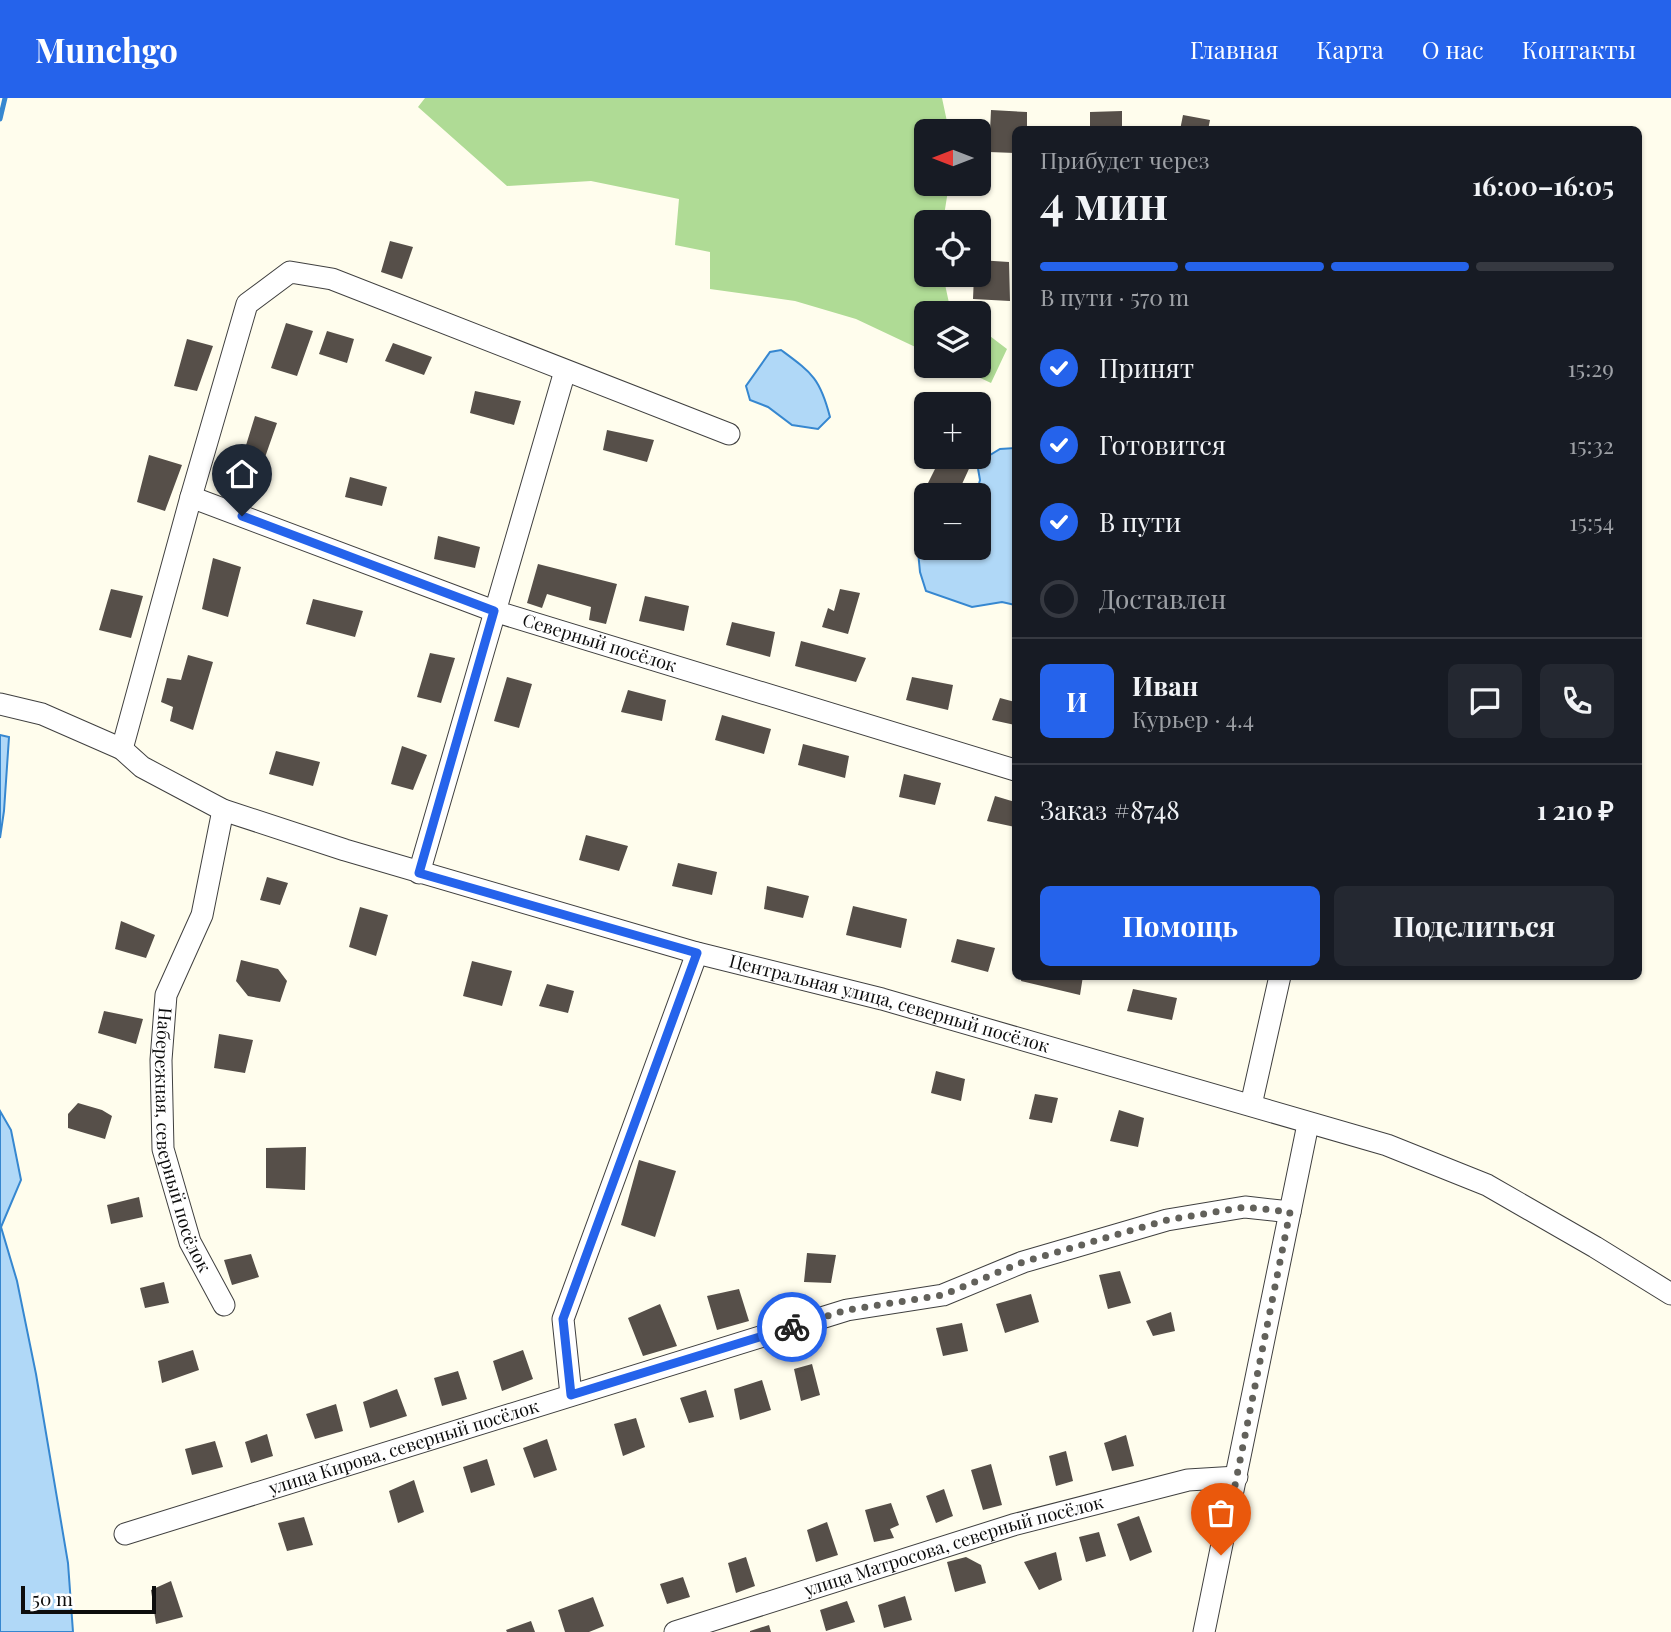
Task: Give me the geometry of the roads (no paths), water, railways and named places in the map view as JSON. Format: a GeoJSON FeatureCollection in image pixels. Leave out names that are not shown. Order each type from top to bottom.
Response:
{"type":"FeatureCollection","features":[{"type":"Feature","properties":{"kind":"street"},"geometry":{"type":"LineString","coordinates":[[122,749],[247,304],[290,272],[332,279],[729,434]]}},
{"type":"Feature","properties":{"kind":"street"},"geometry":{"type":"LineString","coordinates":[[419,873],[565,371]]}},
{"type":"Feature","properties":{"kind":"street","name":"Северный посёлок"},"geometry":{"type":"LineString","coordinates":[[191,497],[494,611],[1012,769]]}},
{"type":"Feature","properties":{"kind":"street","name":"Центральная улица, северный посёлок"},"geometry":{"type":"LineString","coordinates":[[0,704],[42,714],[122,749],[142,767],[223,810],[419,873],[697,953],[882,999],[1387,1145],[1487,1185],[1671,1294]]}},
{"type":"Feature","properties":{"kind":"street","name":"Набережная, северный посёлок"},"geometry":{"type":"LineString","coordinates":[[223,810],[202,915],[166,995],[161,1060],[163,1149],[190,1242],[224,1306]]}},
{"type":"Feature","properties":{"kind":"street"},"geometry":{"type":"LineString","coordinates":[[571,1395],[563,1319],[697,953]]}},
{"type":"Feature","properties":{"kind":"street"},"geometry":{"type":"LineString","coordinates":[[1251,1105],[1279,980]]}},
{"type":"Feature","properties":{"kind":"street"},"geometry":{"type":"LineString","coordinates":[[1204,1632],[1308,1124]]}},
{"type":"Feature","properties":{"kind":"street","name":"улица Кирова, северный посёлок"},"geometry":{"type":"LineString","coordinates":[[125,1534],[847,1310],[943,1295],[1023,1262],[1167,1220],[1245,1207],[1290,1212]]}},
{"type":"Feature","properties":{"kind":"street","name":"улица Матросова, северный посёлок"},"geometry":{"type":"LineString","coordinates":[[675,1632],[1013,1525],[1188,1480],[1237,1477]]}},
{"type":"Feature","properties":{"kind":"water"},"geometry":{"type":"Polygon","coordinates":[[[781,350],[807,371],[822,393],[830,417],[818,429],[792,425],[768,407],[750,400],[746,386],[770,352],[781,350]]]}},
{"type":"Feature","properties":{"kind":"water"},"geometry":{"type":"Polygon","coordinates":[[[1012,448],[1012,604],[1002,602],[972,607],[926,591],[919,560],[991,560],[991,483],[979,483],[978,469],[991,469],[991,454],[1000,449],[1012,448]]]}},
{"type":"Feature","properties":{"kind":"water"},"geometry":{"type":"Polygon","coordinates":[[[0,735],[9,737],[0,838],[0,735]]]}},
{"type":"Feature","properties":{"kind":"water"},"geometry":{"type":"Polygon","coordinates":[[[0,1111],[11,1130],[21,1180],[1,1227],[17,1281],[36,1374],[68,1563],[73,1632],[0,1632],[0,1111]]]}},
{"type":"Feature","properties":{"kind":"waterway"},"geometry":{"type":"LineString","coordinates":[[0,119],[5,98]]}}]}
